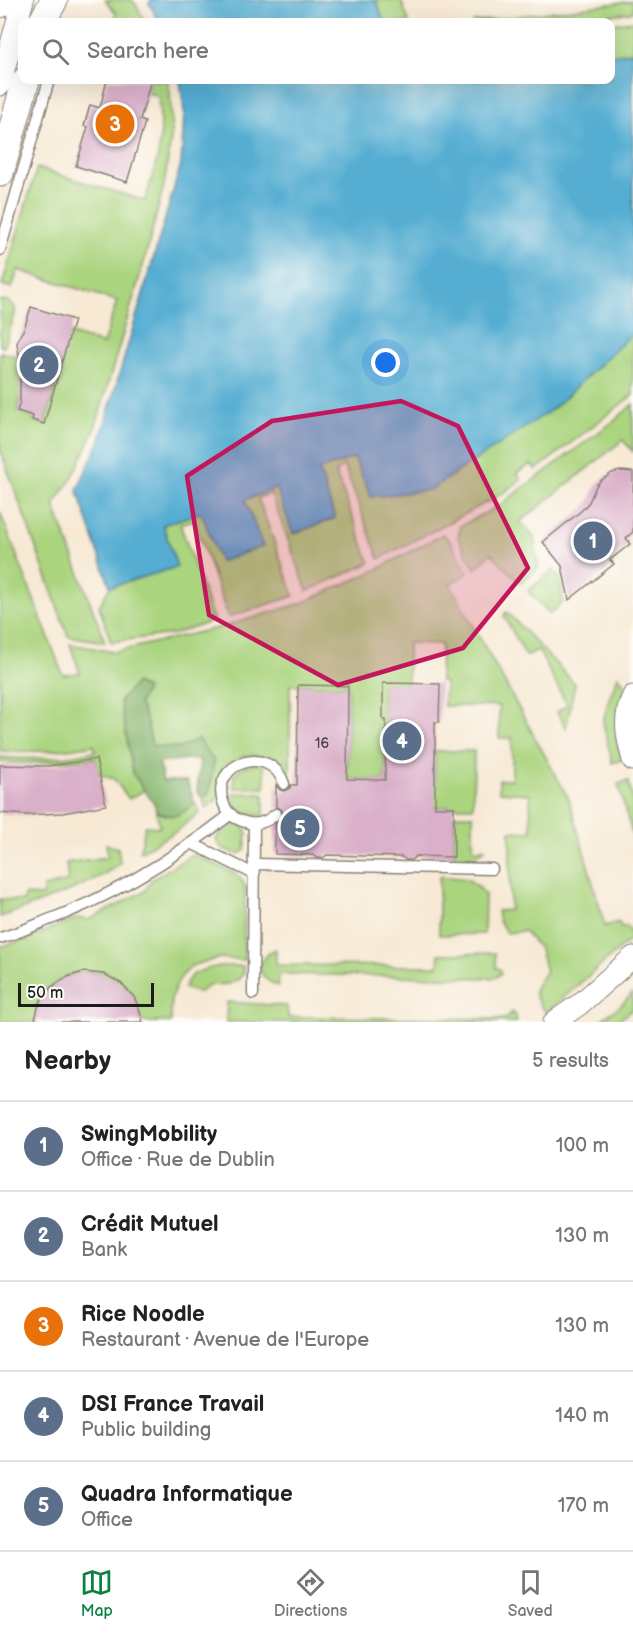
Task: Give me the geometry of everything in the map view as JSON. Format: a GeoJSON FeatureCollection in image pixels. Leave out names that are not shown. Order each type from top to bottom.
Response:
{"type":"FeatureCollection","features":[{"type":"Feature","properties":{"kind":"street"},"geometry":{"type":"LineString","coordinates":[[0,4],[1,0]]}},
{"type":"Feature","properties":{"kind":"street"},"geometry":{"type":"LineString","coordinates":[[19,18],[24,0]]}},
{"type":"Feature","properties":{"kind":"street"},"geometry":{"type":"LineString","coordinates":[[44,18],[54,0]]}},
{"type":"Feature","properties":{"kind":"street"},"geometry":{"type":"LineString","coordinates":[[0,85],[18,21]]}},
{"type":"Feature","properties":{"kind":"street"},"geometry":{"type":"LineString","coordinates":[[0,173],[25,84]]}},
{"type":"Feature","properties":{"kind":"street"},"geometry":{"type":"LineString","coordinates":[[633,696],[628,705],[626,734],[633,760]]}},
{"type":"Feature","properties":{"kind":"street"},"geometry":{"type":"LineString","coordinates":[[554,1022],[580,1004],[633,957]]}},
{"type":"Feature","properties":{"kind":"lane"},"geometry":{"type":"LineString","coordinates":[[0,250],[48,84]]}},
{"type":"Feature","properties":{"kind":"lane"},"geometry":{"type":"LineString","coordinates":[[276,814],[265,822],[254,824],[238,820],[225,807],[222,788],[231,770],[239,763],[249,760],[269,764],[277,770],[284,784]]}},
{"type":"Feature","properties":{"kind":"lane"},"geometry":{"type":"LineString","coordinates":[[0,938],[70,912],[134,880],[193,844],[231,814]]}},
{"type":"Feature","properties":{"kind":"lane"},"geometry":{"type":"LineString","coordinates":[[253,994],[254,824]]}},
{"type":"Feature","properties":{"kind":"lane"},"geometry":{"type":"LineString","coordinates":[[193,844],[254,869],[492,869]]}},
{"type":"Feature","properties":{"kind":"highlighted area"},"geometry":{"type":"Polygon","coordinates":[[[401,401],[458,426],[528,568],[463,648],[338,685],[209,615],[187,476],[272,421],[401,401]]]}},
{"type":"Feature","properties":{"kind":"green space"},"geometry":{"type":"Polygon","coordinates":[[[105,0],[132,0],[143,18],[115,18],[116,13],[105,0]]]}},
{"type":"Feature","properties":{"kind":"green space"},"geometry":{"type":"Polygon","coordinates":[[[376,0],[401,0],[408,18],[383,18],[376,0]]]}},
{"type":"Feature","properties":{"kind":"green space"},"geometry":{"type":"Polygon","coordinates":[[[633,1],[633,12],[583,18],[503,18],[633,1]]]}},
{"type":"Feature","properties":{"kind":"green space"},"geometry":{"type":"Polygon","coordinates":[[[633,21],[633,52],[615,54],[615,23],[633,21]]]}},
{"type":"Feature","properties":{"kind":"green space"},"geometry":{"type":"Polygon","coordinates":[[[150,84],[168,84],[170,91],[172,132],[164,185],[94,432],[72,478],[54,505],[105,642],[68,636],[0,449],[0,352],[20,357],[19,371],[26,379],[17,411],[33,416],[32,420],[44,424],[59,376],[49,372],[70,334],[103,344],[117,301],[18,270],[12,288],[2,285],[37,168],[145,201],[158,156],[161,129],[158,96],[147,93],[150,84]]]}},
{"type":"Feature","properties":{"kind":"green space"},"geometry":{"type":"Polygon","coordinates":[[[0,300],[8,301],[15,307],[15,314],[4,347],[0,346],[0,300]]]}},
{"type":"Feature","properties":{"kind":"green space"},"geometry":{"type":"Polygon","coordinates":[[[633,333],[633,395],[536,470],[531,464],[517,473],[521,480],[497,497],[379,559],[344,466],[338,469],[336,474],[370,563],[307,591],[271,494],[258,498],[294,596],[228,617],[194,520],[180,524],[214,621],[173,634],[111,642],[99,606],[110,587],[177,567],[163,525],[202,512],[220,561],[244,500],[277,488],[293,534],[335,518],[319,470],[354,458],[371,496],[553,409],[633,333]]]}},
{"type":"Feature","properties":{"kind":"green space"},"geometry":{"type":"Polygon","coordinates":[[[633,404],[633,452],[623,440],[520,522],[534,537],[538,568],[520,583],[491,553],[475,569],[458,538],[460,526],[497,507],[614,421],[633,404]]]}},
{"type":"Feature","properties":{"kind":"green space"},"geometry":{"type":"Polygon","coordinates":[[[0,512],[63,675],[80,673],[70,644],[114,652],[222,627],[302,603],[376,570],[443,534],[451,542],[468,573],[450,584],[569,799],[605,926],[619,922],[621,927],[628,927],[632,938],[546,1013],[534,992],[546,971],[540,949],[524,931],[507,933],[499,922],[497,911],[510,910],[510,831],[531,832],[530,794],[499,792],[499,780],[512,779],[512,738],[499,738],[499,706],[444,706],[445,682],[440,681],[441,644],[408,643],[408,684],[383,684],[383,718],[386,719],[385,780],[347,779],[348,686],[290,685],[290,779],[274,761],[261,756],[244,756],[233,763],[219,798],[206,808],[202,798],[209,793],[214,761],[180,748],[152,746],[147,722],[139,703],[136,683],[133,774],[145,790],[129,799],[114,779],[99,775],[95,758],[48,762],[0,762],[0,757],[48,758],[95,751],[94,745],[47,751],[0,751],[0,512]]]}},
{"type":"Feature","properties":{"kind":"green space"},"geometry":{"type":"Polygon","coordinates":[[[553,570],[560,579],[563,602],[550,614],[528,591],[553,570]]]}},
{"type":"Feature","properties":{"kind":"green space"},"geometry":{"type":"Polygon","coordinates":[[[506,612],[575,684],[566,728],[557,712],[567,705],[538,650],[526,656],[504,616],[506,612]]]}},
{"type":"Feature","properties":{"kind":"green space"},"geometry":{"type":"Polygon","coordinates":[[[618,676],[624,683],[625,689],[617,710],[616,739],[622,760],[612,763],[603,722],[618,676]]]}},
{"type":"Feature","properties":{"kind":"green space"},"geometry":{"type":"Polygon","coordinates":[[[136,683],[147,689],[139,703],[147,722],[152,746],[180,748],[198,739],[214,761],[209,793],[202,798],[197,791],[200,760],[186,759],[159,763],[163,781],[187,781],[195,803],[177,815],[156,811],[155,805],[133,774],[120,701],[136,683]]]}},
{"type":"Feature","properties":{"kind":"green space"},"geometry":{"type":"Polygon","coordinates":[[[435,751],[474,751],[473,807],[415,807],[415,782],[435,782],[435,751]]]}},
{"type":"Feature","properties":{"kind":"green space"},"geometry":{"type":"Polygon","coordinates":[[[254,764],[264,766],[265,788],[234,788],[234,774],[243,767],[254,764]]]}},
{"type":"Feature","properties":{"kind":"green space"},"geometry":{"type":"Polygon","coordinates":[[[628,781],[633,799],[633,837],[618,784],[628,781]]]}},
{"type":"Feature","properties":{"kind":"green space"},"geometry":{"type":"Polygon","coordinates":[[[234,793],[264,794],[264,815],[251,815],[241,811],[234,805],[234,793]]]}},
{"type":"Feature","properties":{"kind":"green space"},"geometry":{"type":"Polygon","coordinates":[[[195,803],[200,812],[177,831],[140,852],[145,826],[160,827],[156,811],[173,816],[186,811],[195,803]]]}},
{"type":"Feature","properties":{"kind":"green space"},"geometry":{"type":"Polygon","coordinates":[[[454,815],[473,815],[473,849],[485,849],[470,858],[454,860],[454,815]]]}},
{"type":"Feature","properties":{"kind":"green space"},"geometry":{"type":"Polygon","coordinates":[[[232,824],[245,827],[247,833],[245,850],[239,854],[225,850],[216,840],[232,824]]]}},
{"type":"Feature","properties":{"kind":"green space"},"geometry":{"type":"Polygon","coordinates":[[[106,844],[118,848],[120,863],[114,868],[62,894],[0,917],[0,899],[24,901],[24,895],[42,896],[44,887],[68,881],[66,863],[108,857],[106,844]]]}},
{"type":"Feature","properties":{"kind":"green space"},"geometry":{"type":"Polygon","coordinates":[[[191,855],[241,878],[245,887],[244,960],[220,958],[193,965],[180,978],[171,998],[171,1022],[142,1022],[137,1003],[113,978],[97,973],[80,972],[64,977],[50,988],[39,1004],[35,1022],[0,1022],[0,947],[78,918],[89,920],[145,891],[151,880],[191,855]]]}},
{"type":"Feature","properties":{"kind":"green space"},"geometry":{"type":"Polygon","coordinates":[[[440,876],[467,879],[478,886],[485,895],[484,934],[439,935],[440,876]]]}},
{"type":"Feature","properties":{"kind":"green space"},"geometry":{"type":"Polygon","coordinates":[[[276,949],[276,965],[438,966],[439,954],[495,953],[496,968],[500,969],[501,973],[492,978],[279,974],[278,986],[265,978],[260,968],[264,958],[276,949]]]}},
{"type":"Feature","properties":{"kind":"green space"},"geometry":{"type":"Polygon","coordinates":[[[220,966],[243,966],[244,972],[239,979],[229,984],[208,985],[199,993],[184,988],[194,974],[220,966]]]}},
{"type":"Feature","properties":{"kind":"green space"},"geometry":{"type":"Polygon","coordinates":[[[633,993],[633,1009],[616,1022],[598,1022],[620,1006],[633,993]]]}},
{"type":"Feature","properties":{"kind":"green space"},"geometry":{"type":"Polygon","coordinates":[[[227,1002],[287,1006],[288,1017],[505,1019],[512,1012],[517,1022],[226,1022],[227,1002]]]}},
{"type":"Feature","properties":{"kind":"water"},"geometry":{"type":"Polygon","coordinates":[[[151,0],[376,0],[383,18],[157,18],[149,3],[151,0]]]}},
{"type":"Feature","properties":{"kind":"water"},"geometry":{"type":"Polygon","coordinates":[[[633,52],[633,333],[553,409],[430,490],[371,497],[354,458],[319,470],[335,518],[293,534],[276,488],[245,500],[263,546],[220,562],[201,512],[163,525],[177,567],[110,587],[77,490],[100,440],[181,164],[184,112],[180,84],[615,84],[615,54],[633,52]]]}},
{"type":"Feature","properties":{"kind":"building"},"geometry":{"type":"Polygon","coordinates":[[[106,84],[150,84],[140,120],[145,122],[127,182],[76,166],[88,127],[84,126],[90,105],[100,108],[106,84]]]}},
{"type":"Feature","properties":{"kind":"building"},"geometry":{"type":"Polygon","coordinates":[[[31,307],[74,320],[44,424],[32,420],[33,416],[17,411],[20,402],[20,361],[17,343],[31,307]]]}},
{"type":"Feature","properties":{"kind":"building"},"geometry":{"type":"Polygon","coordinates":[[[620,471],[633,472],[633,532],[626,538],[630,544],[610,560],[614,564],[569,600],[562,566],[543,542],[581,511],[589,502],[600,481],[620,471]]]}},
{"type":"Feature","properties":{"kind":"building"},"geometry":{"type":"Polygon","coordinates":[[[383,683],[440,684],[439,722],[435,722],[435,807],[454,807],[454,857],[416,856],[411,860],[406,860],[402,857],[327,855],[317,858],[313,855],[275,854],[275,824],[281,819],[283,813],[276,807],[276,785],[284,791],[291,785],[297,785],[298,685],[348,686],[347,779],[385,780],[386,719],[383,719],[383,683]]]}},
{"type":"Feature","properties":{"kind":"building"},"geometry":{"type":"Polygon","coordinates":[[[96,759],[106,805],[63,813],[27,815],[0,813],[0,765],[49,766],[96,759]]]}},
{"type":"Feature","properties":{"kind":"building"},"geometry":{"type":"Polygon","coordinates":[[[83,972],[104,974],[121,983],[134,997],[143,1022],[41,1022],[41,1020],[35,1020],[39,1003],[51,987],[67,977],[83,972]]]}},
{"type":"Feature","properties":{"kind":"place","name":"Rice Noodle"},"geometry":{"type":"Point","coordinates":[115,124]}},
{"type":"Feature","properties":{"kind":"place","name":"Crédit Mutuel"},"geometry":{"type":"Point","coordinates":[39,365]}},
{"type":"Feature","properties":{"kind":"place","name":"SwingMobility"},"geometry":{"type":"Point","coordinates":[593,541]}},
{"type":"Feature","properties":{"kind":"place","name":"DSI France Travail"},"geometry":{"type":"Point","coordinates":[402,741]}},
{"type":"Feature","properties":{"kind":"place","name":"Quadra Informatique"},"geometry":{"type":"Point","coordinates":[300,828]}}]}
